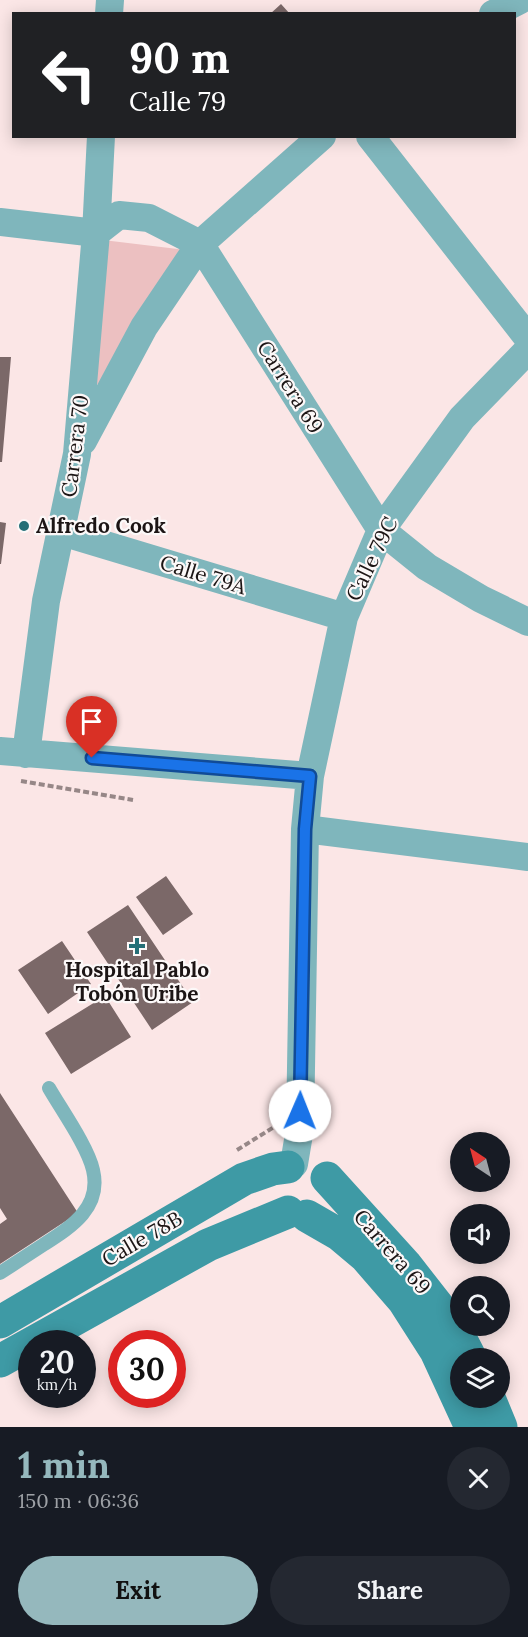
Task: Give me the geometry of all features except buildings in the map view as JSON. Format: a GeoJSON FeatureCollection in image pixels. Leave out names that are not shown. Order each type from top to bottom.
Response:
{"type":"FeatureCollection","features":[{"type":"Feature","properties":{"kind":"main road","name":"Calle 78B"},"geometry":{"type":"LineString","coordinates":[[0,1323],[244,1179],[273,1169],[306,1169]]}},
{"type":"Feature","properties":{"kind":"main road"},"geometry":{"type":"LineString","coordinates":[[306,1169],[329,1186],[326,1202],[321,1209],[297,1214],[278,1201],[276,1193],[278,1179],[306,1169]]}},
{"type":"Feature","properties":{"kind":"main road","name":"Carrera 69"},"geometry":{"type":"LineString","coordinates":[[306,1169],[405,1263],[455,1328],[465,1348]]}},
{"type":"Feature","properties":{"kind":"main road","name":"Calle 78B"},"geometry":{"type":"LineString","coordinates":[[0,1360],[208,1245],[297,1214]]}},
{"type":"Feature","properties":{"kind":"main road","name":"Carrera 69"},"geometry":{"type":"LineString","coordinates":[[297,1214],[340,1235],[365,1256],[404,1301],[436,1351],[471,1427]]}},
{"type":"Feature","properties":{"kind":"main road"},"geometry":{"type":"LineString","coordinates":[[208,1245],[270,1235],[294,1234],[317,1238],[365,1256]]}},
{"type":"Feature","properties":{"kind":"main road"},"geometry":{"type":"LineString","coordinates":[[493,1408],[501,1427]]}},
{"type":"Feature","properties":{"kind":"street"},"geometry":{"type":"LineString","coordinates":[[497,12],[520,0]]}},
{"type":"Feature","properties":{"kind":"street","name":"Carrera 70"},"geometry":{"type":"LineString","coordinates":[[13,752],[77,454],[102,138]]}},
{"type":"Feature","properties":{"kind":"street"},"geometry":{"type":"LineString","coordinates":[[77,454],[144,327],[200,244],[320,138]]}},
{"type":"Feature","properties":{"kind":"street"},"geometry":{"type":"LineString","coordinates":[[372,138],[528,338]]}},
{"type":"Feature","properties":{"kind":"street"},"geometry":{"type":"LineString","coordinates":[[0,222],[96,233],[119,215],[149,218],[200,244]]}},
{"type":"Feature","properties":{"kind":"street","name":"Carrera 69"},"geometry":{"type":"LineString","coordinates":[[200,244],[381,530]]}},
{"type":"Feature","properties":{"kind":"street","name":"Calle 79C"},"geometry":{"type":"LineString","coordinates":[[310,776],[344,617],[381,530],[462,418],[528,350]]}},
{"type":"Feature","properties":{"kind":"street"},"geometry":{"type":"LineString","coordinates":[[381,530],[427,567],[481,599],[528,622]]}},
{"type":"Feature","properties":{"kind":"street","name":"Calle 79A"},"geometry":{"type":"LineString","coordinates":[[62,532],[344,617]]}},
{"type":"Feature","properties":{"kind":"street"},"geometry":{"type":"LineString","coordinates":[[13,752],[310,776]]}},
{"type":"Feature","properties":{"kind":"street","name":"Carrera 69"},"geometry":{"type":"LineString","coordinates":[[306,1169],[300,1128],[305,829],[310,776]]}},
{"type":"Feature","properties":{"kind":"street"},"geometry":{"type":"LineString","coordinates":[[305,829],[528,857]]}},
{"type":"Feature","properties":{"kind":"lane"},"geometry":{"type":"LineString","coordinates":[[0,1273],[69,1228],[82,1216],[91,1202],[95,1186],[93,1169],[87,1154],[49,1088]]}},
{"type":"Feature","properties":{"kind":"path"},"geometry":{"type":"LineString","coordinates":[[11,780],[133,800]]}},
{"type":"Feature","properties":{"kind":"shaded area"},"geometry":{"type":"Polygon","coordinates":[[[103,240],[186,250],[106,386],[90,383],[103,240]]]}},
{"type":"Feature","properties":{"kind":"place","name":"Alfredo Cook"},"geometry":{"type":"Point","coordinates":[24,526]}},
{"type":"Feature","properties":{"kind":"place","name":"Hospital Pablo Tobón Uribe"},"geometry":{"type":"Point","coordinates":[137,946]}},
{"type":"Feature","properties":{"kind":"route"},"geometry":{"type":"LineString","coordinates":[[92,758],[310,776],[305,829],[300,1111]]}}]}
